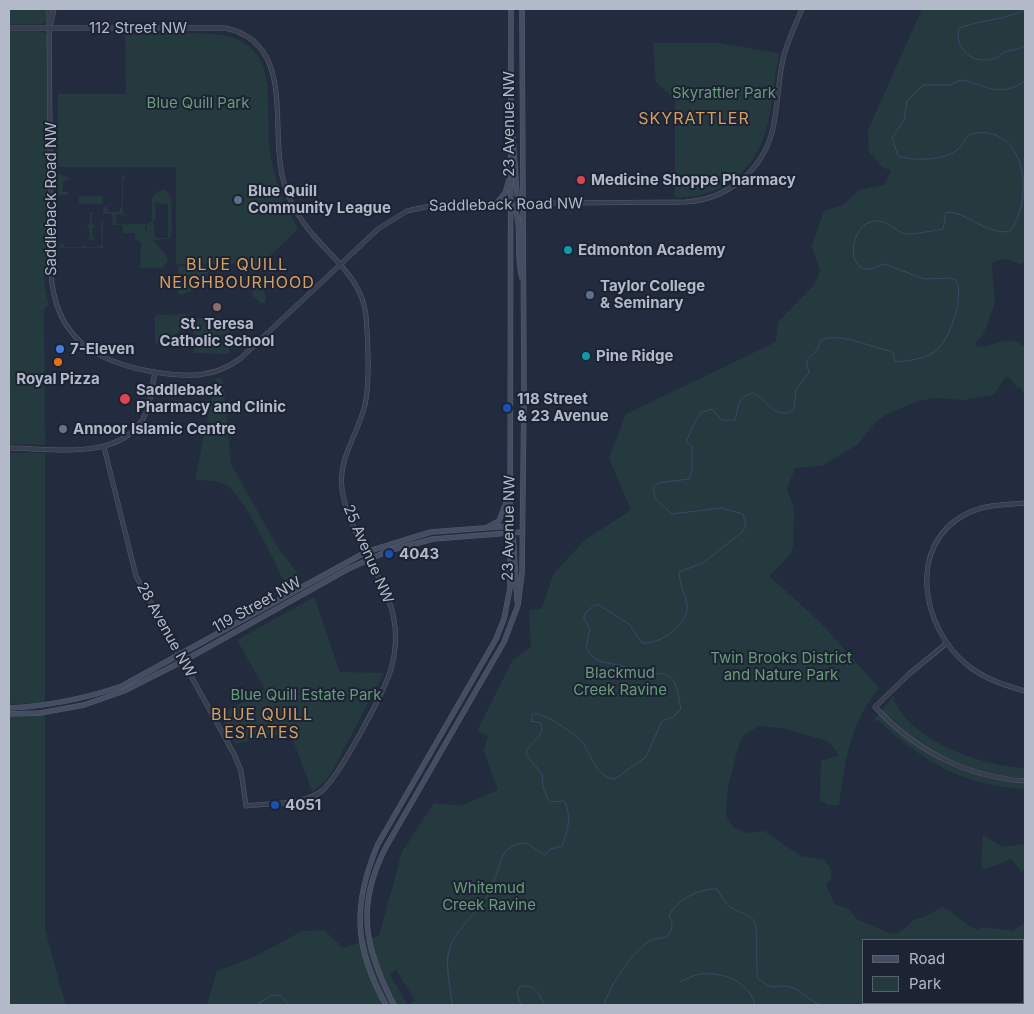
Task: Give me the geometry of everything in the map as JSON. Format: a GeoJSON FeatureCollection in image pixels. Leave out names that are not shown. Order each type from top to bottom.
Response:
{"type":"FeatureCollection","features":[{"type":"Feature","properties":{"kind":"main road","name":"23 Avenue NW"},"geometry":{"type":"LineString","coordinates":[[510,526],[511,9]]}},
{"type":"Feature","properties":{"kind":"main road","name":"23 Avenue NW"},"geometry":{"type":"LineString","coordinates":[[394,1005],[376,970],[367,937],[366,911],[372,877],[386,847],[504,642],[518,605],[522,573],[524,284],[522,9]]}},
{"type":"Feature","properties":{"kind":"main road"},"geometry":{"type":"LineString","coordinates":[[511,127],[515,148],[517,194],[522,203]]}},
{"type":"Feature","properties":{"kind":"main road"},"geometry":{"type":"LineString","coordinates":[[497,203],[507,190],[511,171]]}},
{"type":"Feature","properties":{"kind":"main road"},"geometry":{"type":"LineString","coordinates":[[511,203],[514,205],[517,216],[519,267],[524,284]]}},
{"type":"Feature","properties":{"kind":"main road"},"geometry":{"type":"LineString","coordinates":[[487,528],[499,521],[506,509],[510,466]]}},
{"type":"Feature","properties":{"kind":"main road"},"geometry":{"type":"LineString","coordinates":[[510,526],[518,605]]}},
{"type":"Feature","properties":{"kind":"main road","name":"119 Street NW"},"geometry":{"type":"LineString","coordinates":[[9,708],[39,706],[83,699],[122,686],[366,552],[431,532],[510,526]]}},
{"type":"Feature","properties":{"kind":"main road","name":"119 Street NW"},"geometry":{"type":"LineString","coordinates":[[9,714],[40,713],[84,705],[124,691],[369,558],[433,540],[522,532]]}},
{"type":"Feature","properties":{"kind":"main road","name":"23 Avenue NW"},"geometry":{"type":"LineString","coordinates":[[386,1005],[371,974],[360,938],[359,911],[366,874],[378,844],[496,639],[504,619],[510,588],[512,533]]}},
{"type":"Feature","properties":{"kind":"street","name":"Saddleback Road NW"},"geometry":{"type":"LineString","coordinates":[[48,9],[50,28],[51,273],[56,303],[75,336],[97,355],[118,365],[155,372],[197,376],[211,374],[235,362],[378,228],[407,211],[438,204],[690,202],[714,196],[735,186],[755,167],[770,139],[785,54],[802,9]]}},
{"type":"Feature","properties":{"kind":"street","name":"Saddleback Road NW"},"geometry":{"type":"LineString","coordinates":[[50,28],[54,9]]}},
{"type":"Feature","properties":{"kind":"street","name":"112 Street NW"},"geometry":{"type":"LineString","coordinates":[[9,28],[219,28],[240,33],[261,49]]}},
{"type":"Feature","properties":{"kind":"street","name":"25 Avenue NW"},"geometry":{"type":"LineString","coordinates":[[246,806],[312,796],[325,788],[334,779],[383,689],[394,658],[395,635],[393,615],[344,500],[341,478],[345,456],[365,403],[366,320],[359,290],[340,264],[304,224],[287,192],[278,156],[274,78],[270,62],[261,49]]}},
{"type":"Feature","properties":{"kind":"street"},"geometry":{"type":"LineString","coordinates":[[9,448],[104,447],[129,435],[144,418],[150,400],[155,372]]}},
{"type":"Feature","properties":{"kind":"street","name":"28 Avenue NW"},"geometry":{"type":"LineString","coordinates":[[104,447],[136,576],[237,759],[246,806]]}},
{"type":"Feature","properties":{"kind":"street"},"geometry":{"type":"LineString","coordinates":[[1025,503],[987,506],[963,516],[942,535],[930,556],[926,577],[927,596],[938,628],[947,643],[966,664],[980,674],[1004,685],[1025,691]]}},
{"type":"Feature","properties":{"kind":"street"},"geometry":{"type":"LineString","coordinates":[[947,643],[902,679],[875,707],[908,738],[938,758],[980,774],[1025,781]]}},
{"type":"Feature","properties":{"kind":"green space"},"geometry":{"type":"Polygon","coordinates":[[[9,9],[47,9],[46,21],[42,24],[9,24],[9,9]]]}},
{"type":"Feature","properties":{"kind":"green space"},"geometry":{"type":"Polygon","coordinates":[[[922,9],[1025,9],[1025,261],[1020,264],[1006,259],[995,261],[992,264],[995,303],[983,335],[975,342],[977,346],[984,346],[1012,341],[1025,347],[1025,406],[1024,394],[1021,389],[1017,388],[1010,378],[1005,377],[994,395],[963,400],[937,398],[918,401],[885,415],[875,423],[858,444],[822,466],[795,468],[787,489],[794,508],[793,547],[790,555],[769,576],[820,622],[879,688],[861,715],[850,743],[839,805],[828,805],[820,800],[821,761],[839,755],[828,741],[783,728],[759,726],[745,734],[741,739],[728,787],[726,816],[734,828],[747,833],[764,831],[802,857],[824,859],[832,871],[831,879],[826,885],[835,905],[847,908],[858,920],[892,934],[899,933],[914,920],[925,917],[942,907],[978,930],[981,927],[1013,931],[1025,922],[1025,1005],[408,1005],[207,1005],[217,971],[254,957],[302,931],[324,930],[343,948],[379,936],[402,852],[434,803],[460,806],[498,790],[484,751],[488,736],[477,731],[513,659],[531,647],[529,610],[542,609],[554,573],[585,540],[631,510],[609,458],[626,414],[776,342],[778,322],[815,284],[820,270],[812,247],[824,211],[843,205],[859,190],[884,185],[891,171],[882,167],[869,152],[868,130],[922,9]],[[396,970],[389,974],[408,1005],[415,1000],[396,970]]]}},
{"type":"Feature","properties":{"kind":"green space"},"geometry":{"type":"Polygon","coordinates":[[[9,31],[41,31],[47,35],[47,272],[44,273],[45,290],[49,305],[44,309],[45,445],[10,444],[9,31]]]}},
{"type":"Feature","properties":{"kind":"green space","name":"Blue Quill Park"},"geometry":{"type":"Polygon","coordinates":[[[186,33],[221,35],[241,41],[254,51],[262,64],[268,98],[270,151],[274,172],[288,210],[298,229],[252,273],[252,264],[176,264],[176,167],[57,167],[58,94],[126,94],[125,34],[186,33]]]}},
{"type":"Feature","properties":{"kind":"green space","name":"Skyrattler Park"},"geometry":{"type":"Polygon","coordinates":[[[653,43],[719,43],[779,53],[767,126],[754,158],[742,172],[727,184],[708,193],[688,197],[675,197],[675,100],[656,82],[653,43]]]}},
{"type":"Feature","properties":{"kind":"green space"},"geometry":{"type":"Polygon","coordinates":[[[58,174],[69,177],[69,180],[63,181],[63,192],[68,192],[68,195],[58,195],[58,174]]]}},
{"type":"Feature","properties":{"kind":"green space"},"geometry":{"type":"Polygon","coordinates":[[[122,174],[126,179],[123,181],[123,213],[126,216],[116,214],[116,224],[146,224],[145,230],[147,230],[147,225],[152,221],[152,195],[153,200],[154,195],[159,191],[165,190],[171,197],[172,235],[168,239],[153,240],[166,255],[168,261],[163,268],[140,268],[141,242],[135,239],[135,233],[123,233],[122,244],[123,225],[113,225],[112,214],[103,214],[103,207],[107,207],[108,212],[120,212],[120,207],[122,207],[122,174]],[[155,203],[156,221],[153,221],[155,238],[168,238],[168,204],[155,203]]]}},
{"type":"Feature","properties":{"kind":"green space"},"geometry":{"type":"Polygon","coordinates":[[[79,196],[103,196],[103,204],[79,204],[79,196]]]}},
{"type":"Feature","properties":{"kind":"green space"},"geometry":{"type":"Polygon","coordinates":[[[87,212],[96,213],[92,214],[92,224],[96,226],[92,228],[93,238],[96,238],[93,240],[87,239],[90,237],[89,228],[86,225],[90,224],[90,214],[87,212]]]}},
{"type":"Feature","properties":{"kind":"green space"},"geometry":{"type":"Polygon","coordinates":[[[101,221],[103,221],[103,248],[60,248],[60,244],[64,244],[64,247],[82,247],[83,243],[85,247],[99,247],[102,244],[101,221]]]}},
{"type":"Feature","properties":{"kind":"green space"},"geometry":{"type":"Polygon","coordinates":[[[180,266],[210,266],[206,277],[199,286],[190,292],[178,295],[178,268],[180,266]]]}},
{"type":"Feature","properties":{"kind":"green space"},"geometry":{"type":"Polygon","coordinates":[[[263,287],[266,298],[265,303],[261,303],[252,295],[253,288],[263,287]]]}},
{"type":"Feature","properties":{"kind":"green space"},"geometry":{"type":"Polygon","coordinates":[[[187,314],[183,326],[176,335],[167,341],[155,344],[155,317],[157,315],[187,314]]]}},
{"type":"Feature","properties":{"kind":"green space"},"geometry":{"type":"Polygon","coordinates":[[[194,318],[229,318],[229,335],[194,335],[194,318]]]}},
{"type":"Feature","properties":{"kind":"green space"},"geometry":{"type":"Polygon","coordinates":[[[194,336],[229,336],[229,354],[194,353],[194,336]]]}},
{"type":"Feature","properties":{"kind":"green space"},"geometry":{"type":"Polygon","coordinates":[[[216,378],[223,379],[231,464],[278,548],[300,576],[287,587],[260,532],[234,492],[223,483],[195,479],[216,378]]]}},
{"type":"Feature","properties":{"kind":"green space"},"geometry":{"type":"Polygon","coordinates":[[[9,453],[45,453],[45,703],[10,704],[9,453]]]}},
{"type":"Feature","properties":{"kind":"green space","name":"Blue Quill Estate Park"},"geometry":{"type":"Polygon","coordinates":[[[314,597],[340,672],[384,673],[330,775],[312,791],[290,732],[235,744],[220,715],[265,689],[237,640],[314,597]]]}},
{"type":"Feature","properties":{"kind":"green space"},"geometry":{"type":"Polygon","coordinates":[[[894,695],[896,704],[909,722],[938,743],[974,758],[1009,767],[1025,768],[1025,789],[982,783],[945,769],[927,759],[878,720],[873,721],[894,695]]]}},
{"type":"Feature","properties":{"kind":"green space"},"geometry":{"type":"Polygon","coordinates":[[[45,715],[45,929],[65,1003],[71,1005],[9,1005],[10,717],[45,715]]]}},
{"type":"Feature","properties":{"kind":"green space"},"geometry":{"type":"Polygon","coordinates":[[[983,835],[1003,847],[1025,844],[1025,867],[1022,873],[1011,859],[987,869],[981,867],[983,835]]]}},
{"type":"Feature","properties":{"kind":"waterway"},"geometry":{"type":"LineString","coordinates":[[1025,10],[1009,16],[959,28],[958,36],[967,54],[980,60],[996,58],[1002,53],[1025,45]]}},
{"type":"Feature","properties":{"kind":"waterway"},"geometry":{"type":"LineString","coordinates":[[452,1005],[448,967],[450,947],[457,933],[487,896],[503,855],[511,847],[523,843],[530,845],[545,855],[550,849],[562,846],[566,835],[568,812],[564,801],[549,802],[543,787],[542,774],[526,754],[527,750],[539,736],[542,728],[541,723],[531,721],[533,714],[544,716],[574,735],[583,743],[595,766],[603,774],[615,779],[646,757],[662,721],[673,717],[681,709],[675,683],[667,675],[640,673],[594,658],[586,648],[590,628],[584,619],[584,615],[594,605],[599,605],[629,624],[642,643],[649,643],[663,638],[681,623],[687,610],[679,572],[703,563],[741,533],[746,526],[743,514],[721,508],[672,514],[655,498],[653,487],[658,483],[689,479],[692,470],[692,446],[687,442],[690,431],[700,413],[712,409],[722,420],[735,420],[741,400],[753,393],[777,412],[788,413],[794,409],[796,390],[809,372],[807,361],[817,350],[821,340],[837,338],[855,341],[890,351],[894,354],[894,360],[899,362],[925,357],[939,348],[945,340],[954,320],[958,297],[956,280],[950,278],[924,279],[885,264],[870,269],[860,267],[854,255],[855,239],[864,226],[875,221],[880,221],[905,234],[943,229],[946,212],[961,215],[991,229],[1009,232],[1017,219],[1022,203],[1023,186],[1021,169],[1016,154],[1007,142],[993,134],[976,133],[969,135],[960,148],[951,154],[936,158],[912,159],[898,156],[892,138],[904,120],[907,101],[923,85],[949,85],[962,80],[1000,90],[1016,86],[1025,81]]}},
{"type":"Feature","properties":{"kind":"waterway"},"geometry":{"type":"LineString","coordinates":[[604,1005],[616,979],[630,959],[645,944],[669,934],[672,929],[669,916],[672,910],[689,896],[710,889],[717,889],[728,905],[749,916],[754,921],[758,979],[771,987],[794,988],[820,1005]]}},
{"type":"Feature","properties":{"kind":"waterway"},"geometry":{"type":"LineString","coordinates":[[680,982],[699,974],[727,977],[742,985],[752,997],[755,1005]]}},
{"type":"Feature","properties":{"kind":"waterway"},"geometry":{"type":"LineString","coordinates":[[521,1005],[517,993],[519,987],[524,986],[529,986],[535,990],[545,1005]]}},
{"type":"Feature","properties":{"kind":"waterway"},"geometry":{"type":"LineString","coordinates":[[256,1005],[272,995],[281,996],[289,1005]]}},
{"type":"Feature","properties":{"kind":"place","name":"Medicine Shoppe Pharmacy"},"geometry":{"type":"Point","coordinates":[581,180]}},
{"type":"Feature","properties":{"kind":"place","name":"Blue Quill Community League"},"geometry":{"type":"Point","coordinates":[238,200]}},
{"type":"Feature","properties":{"kind":"place","name":"Edmonton Academy"},"geometry":{"type":"Point","coordinates":[568,250]}},
{"type":"Feature","properties":{"kind":"place","name":"Taylor College & Seminary"},"geometry":{"type":"Point","coordinates":[590,295]}},
{"type":"Feature","properties":{"kind":"place","name":"St. Teresa Catholic School"},"geometry":{"type":"Point","coordinates":[217,307]}},
{"type":"Feature","properties":{"kind":"place","name":"7-Eleven"},"geometry":{"type":"Point","coordinates":[60,349]}},
{"type":"Feature","properties":{"kind":"place","name":"Pine Ridge"},"geometry":{"type":"Point","coordinates":[586,356]}},
{"type":"Feature","properties":{"kind":"place","name":"Royal Pizza"},"geometry":{"type":"Point","coordinates":[58,362]}},
{"type":"Feature","properties":{"kind":"place","name":"Saddleback Pharmacy and Clinic"},"geometry":{"type":"Point","coordinates":[125,399]}},
{"type":"Feature","properties":{"kind":"place","name":"118 Street & 23 Avenue"},"geometry":{"type":"Point","coordinates":[507,408]}},
{"type":"Feature","properties":{"kind":"place","name":"Annoor Islamic Centre"},"geometry":{"type":"Point","coordinates":[63,429]}},
{"type":"Feature","properties":{"kind":"place","name":"4043"},"geometry":{"type":"Point","coordinates":[389,554]}},
{"type":"Feature","properties":{"kind":"place","name":"4051"},"geometry":{"type":"Point","coordinates":[275,805]}},
{"type":"Feature","properties":{"kind":"district","name":"SKYRATTLER"},"geometry":{"type":"Point","coordinates":[694,119]}},
{"type":"Feature","properties":{"kind":"district","name":"BLUE QUILL NEIGHBOURHOOD"},"geometry":{"type":"Point","coordinates":[237,274]}},
{"type":"Feature","properties":{"kind":"district","name":"BLUE QUILL ESTATES"},"geometry":{"type":"Point","coordinates":[262,724]}},
{"type":"Feature","properties":{"kind":"park label","name":"Twin Brooks District and Nature Park"},"geometry":{"type":"Point","coordinates":[781,666]}},
{"type":"Feature","properties":{"kind":"park label","name":"Blackmud Creek Ravine"},"geometry":{"type":"Point","coordinates":[620,682]}},
{"type":"Feature","properties":{"kind":"park label","name":"Whitemud Creek Ravine"},"geometry":{"type":"Point","coordinates":[489,896]}}]}
